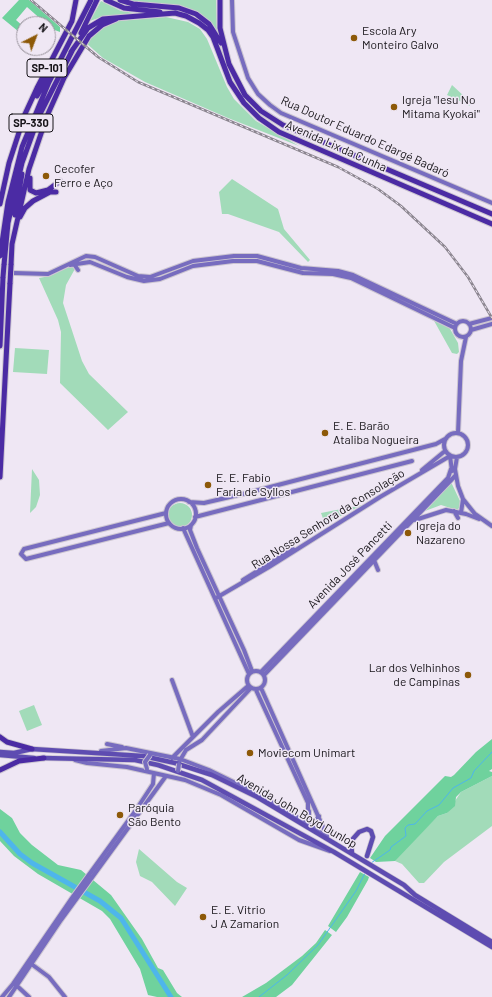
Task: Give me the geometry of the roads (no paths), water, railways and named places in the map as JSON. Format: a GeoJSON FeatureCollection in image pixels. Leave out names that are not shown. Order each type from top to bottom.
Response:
{"type":"FeatureCollection","features":[{"type":"Feature","properties":{"kind":"highway","name":"SP-101"},"geometry":{"type":"LineString","coordinates":[[18,137],[37,88],[72,21],[76,0]]}},
{"type":"Feature","properties":{"kind":"highway","name":"SP-330"},"geometry":{"type":"LineString","coordinates":[[0,256],[8,202],[22,147],[44,95],[91,0]]}},
{"type":"Feature","properties":{"kind":"highway","name":"SP-330"},"geometry":{"type":"LineString","coordinates":[[0,346],[4,265],[12,202],[22,163],[30,138],[43,108],[97,0]]}},
{"type":"Feature","properties":{"kind":"highway"},"geometry":{"type":"LineString","coordinates":[[106,0],[118,6],[137,10],[175,13]]}},
{"type":"Feature","properties":{"kind":"highway"},"geometry":{"type":"LineString","coordinates":[[120,0],[133,4],[179,8],[196,14],[214,30],[225,53]]}},
{"type":"Feature","properties":{"kind":"highway","name":"Avenida Lix da Cunha"},"geometry":{"type":"LineString","coordinates":[[220,0],[219,22],[225,53],[235,78],[246,95],[273,119],[492,214]]}},
{"type":"Feature","properties":{"kind":"highway","name":"Avenida Lix da Cunha"},"geometry":{"type":"LineString","coordinates":[[71,52],[84,32],[97,21],[109,17],[121,18],[175,13],[194,20],[208,30],[230,82],[238,95],[252,112],[279,132],[492,224]]}},
{"type":"Feature","properties":{"kind":"highway"},"geometry":{"type":"LineString","coordinates":[[12,244],[29,169],[37,142],[58,90],[89,36],[105,23],[121,18]]}},
{"type":"Feature","properties":{"kind":"highway"},"geometry":{"type":"LineString","coordinates":[[0,204],[18,137],[39,92],[67,47]]}},
{"type":"Feature","properties":{"kind":"highway"},"geometry":{"type":"LineString","coordinates":[[0,477],[12,244],[21,177],[30,138]]}},
{"type":"Feature","properties":{"kind":"highway"},"geometry":{"type":"LineString","coordinates":[[37,142],[29,184],[30,190],[32,192],[40,192],[60,182]]}},
{"type":"Feature","properties":{"kind":"highway"},"geometry":{"type":"LineString","coordinates":[[15,229],[22,213],[28,205],[50,192],[56,192]]}},
{"type":"Feature","properties":{"kind":"highway"},"geometry":{"type":"LineString","coordinates":[[0,737],[7,742],[32,749]]}},
{"type":"Feature","properties":{"kind":"highway"},"geometry":{"type":"LineString","coordinates":[[0,770],[19,761],[44,758]]}},
{"type":"Feature","properties":{"kind":"main road","name":"Avenida John Boyd Dunlop"},"geometry":{"type":"LineString","coordinates":[[0,752],[14,753],[32,749],[143,756],[175,763],[212,775],[257,797],[382,872],[492,942]]}},
{"type":"Feature","properties":{"kind":"main road","name":"Avenida John Boyd Dunlop"},"geometry":{"type":"LineString","coordinates":[[0,756],[75,760],[135,760],[181,772],[218,787],[334,852],[492,947]]}},
{"type":"Feature","properties":{"kind":"main road"},"geometry":{"type":"LineString","coordinates":[[352,854],[351,841],[359,832],[368,830],[374,837],[368,856]]}},
{"type":"Feature","properties":{"kind":"street","name":"Rua Doutor Eduardo Edargé Badaró"},"geometry":{"type":"LineString","coordinates":[[232,0],[233,32],[244,65],[252,86],[270,105],[281,112],[492,203]]}},
{"type":"Feature","properties":{"kind":"street"},"geometry":{"type":"LineString","coordinates":[[86,256],[86,262]]}},
{"type":"Feature","properties":{"kind":"street"},"geometry":{"type":"LineString","coordinates":[[65,266],[80,257],[95,257],[128,272],[146,277],[158,275],[188,262],[234,256],[258,256],[314,271]]}},
{"type":"Feature","properties":{"kind":"street"},"geometry":{"type":"LineString","coordinates":[[80,257],[80,263]]}},
{"type":"Feature","properties":{"kind":"street"},"geometry":{"type":"LineString","coordinates":[[14,273],[42,275],[65,266],[86,262],[96,263],[127,277],[144,282],[160,279],[193,266],[246,260],[265,262],[303,273],[320,271],[352,275],[456,326]]}},
{"type":"Feature","properties":{"kind":"street"},"geometry":{"type":"LineString","coordinates":[[74,264],[78,270]]}},
{"type":"Feature","properties":{"kind":"street"},"geometry":{"type":"LineString","coordinates":[[462,350],[459,336],[455,332],[456,326],[463,321],[469,324],[492,318]]}},
{"type":"Feature","properties":{"kind":"street"},"geometry":{"type":"LineString","coordinates":[[469,324],[471,330]]}},
{"type":"Feature","properties":{"kind":"street"},"geometry":{"type":"LineString","coordinates":[[458,433],[462,350],[466,337],[471,330],[492,324]]}},
{"type":"Feature","properties":{"kind":"street"},"geometry":{"type":"LineString","coordinates":[[459,336],[466,337]]}},
{"type":"Feature","properties":{"kind":"street"},"geometry":{"type":"LineString","coordinates":[[191,525],[183,528],[176,528],[169,523],[166,513],[169,505],[174,501],[182,499],[189,502],[204,503],[247,493],[436,444],[450,434],[458,433],[465,437],[468,444],[466,452],[457,457],[450,456],[445,451],[443,445],[445,439]]}},
{"type":"Feature","properties":{"kind":"street","name":"Rua Nossa Senhora da Consolação"},"geometry":{"type":"LineString","coordinates":[[217,596],[417,473],[445,451]]}},
{"type":"Feature","properties":{"kind":"street"},"geometry":{"type":"LineString","coordinates":[[450,456],[451,470],[455,476]]}},
{"type":"Feature","properties":{"kind":"street","name":"Rua Nossa Senhora da Consolação"},"geometry":{"type":"LineString","coordinates":[[217,596],[450,456]]}},
{"type":"Feature","properties":{"kind":"street"},"geometry":{"type":"LineString","coordinates":[[457,457],[455,476],[458,486],[470,508],[482,520]]}},
{"type":"Feature","properties":{"kind":"street"},"geometry":{"type":"LineString","coordinates":[[195,517],[412,461]]}},
{"type":"Feature","properties":{"kind":"street","name":"Avenida José Pancetti"},"geometry":{"type":"LineString","coordinates":[[262,674],[448,478],[451,470]]}},
{"type":"Feature","properties":{"kind":"street","name":"Avenida José Pancetti"},"geometry":{"type":"LineString","coordinates":[[262,674],[455,476]]}},
{"type":"Feature","properties":{"kind":"street"},"geometry":{"type":"LineString","coordinates":[[461,513],[464,499]]}},
{"type":"Feature","properties":{"kind":"street"},"geometry":{"type":"LineString","coordinates":[[189,502],[194,508],[195,517],[190,530],[250,673]]}},
{"type":"Feature","properties":{"kind":"street"},"geometry":{"type":"LineString","coordinates":[[413,520],[436,512],[454,511],[482,520],[492,526]]}},
{"type":"Feature","properties":{"kind":"street"},"geometry":{"type":"LineString","coordinates":[[454,511],[458,518]]}},
{"type":"Feature","properties":{"kind":"street"},"geometry":{"type":"LineString","coordinates":[[166,513],[24,549],[22,552],[25,558],[169,523]]}},
{"type":"Feature","properties":{"kind":"street"},"geometry":{"type":"LineString","coordinates":[[183,528],[217,596]]}},
{"type":"Feature","properties":{"kind":"street"},"geometry":{"type":"LineString","coordinates":[[374,560],[378,570]]}},
{"type":"Feature","properties":{"kind":"street"},"geometry":{"type":"LineString","coordinates":[[250,673],[262,674],[265,683],[259,689]]}},
{"type":"Feature","properties":{"kind":"street"},"geometry":{"type":"LineString","coordinates":[[249,687],[246,680],[250,673]]}},
{"type":"Feature","properties":{"kind":"street"},"geometry":{"type":"LineString","coordinates":[[172,680],[193,737]]}},
{"type":"Feature","properties":{"kind":"street"},"geometry":{"type":"LineString","coordinates":[[249,687],[259,689]]}},
{"type":"Feature","properties":{"kind":"street"},"geometry":{"type":"LineString","coordinates":[[172,758],[193,737],[249,687]]}},
{"type":"Feature","properties":{"kind":"street"},"geometry":{"type":"LineString","coordinates":[[2,997],[29,963],[76,896],[168,777],[175,775],[178,771],[179,762],[186,750],[202,740],[249,687]]}},
{"type":"Feature","properties":{"kind":"street"},"geometry":{"type":"LineString","coordinates":[[259,689],[308,803],[309,821],[314,821],[319,816]]}},
{"type":"Feature","properties":{"kind":"street"},"geometry":{"type":"LineString","coordinates":[[259,689],[319,816],[328,839]]}},
{"type":"Feature","properties":{"kind":"street"},"geometry":{"type":"LineString","coordinates":[[107,744],[172,758],[179,762],[220,775],[262,796],[299,818],[316,829],[332,843]]}},
{"type":"Feature","properties":{"kind":"street"},"geometry":{"type":"LineString","coordinates":[[88,752],[126,748]]}},
{"type":"Feature","properties":{"kind":"street"},"geometry":{"type":"LineString","coordinates":[[154,773],[147,769],[145,762],[150,756],[155,754]]}},
{"type":"Feature","properties":{"kind":"street"},"geometry":{"type":"LineString","coordinates":[[75,760],[87,763],[126,767],[154,773]]}},
{"type":"Feature","properties":{"kind":"street"},"geometry":{"type":"LineString","coordinates":[[84,886],[155,781],[154,773]]}},
{"type":"Feature","properties":{"kind":"street","name":"Avenida John Boyd Dunlop"},"geometry":{"type":"LineString","coordinates":[[154,773],[185,780],[212,790],[299,840],[334,852]]}},
{"type":"Feature","properties":{"kind":"street"},"geometry":{"type":"LineString","coordinates":[[299,818],[308,810]]}},
{"type":"Feature","properties":{"kind":"street"},"geometry":{"type":"LineString","coordinates":[[9,997],[17,986],[29,963]]}},
{"type":"Feature","properties":{"kind":"street"},"geometry":{"type":"LineString","coordinates":[[29,963],[50,977],[65,997]]}},
{"type":"Feature","properties":{"kind":"street"},"geometry":{"type":"LineString","coordinates":[[13,984],[29,997]]}},
{"type":"Feature","properties":{"kind":"waterway"},"geometry":{"type":"LineString","coordinates":[[371,863],[390,850],[391,847],[406,836],[405,828],[408,825],[415,824],[427,811],[439,805],[453,788],[471,778],[474,771],[492,752]]}},
{"type":"Feature","properties":{"kind":"waterway"},"geometry":{"type":"LineString","coordinates":[[0,832],[20,854],[32,863],[100,901],[121,918],[171,997]]}},
{"type":"Feature","properties":{"kind":"waterway"},"geometry":{"type":"LineString","coordinates":[[259,997],[287,975],[318,945],[356,891],[365,873]]}},
{"type":"Feature","properties":{"kind":"tunnel"},"geometry":{"type":"LineString","coordinates":[[0,272],[14,273]]}},
{"type":"Feature","properties":{"kind":"railway"},"geometry":{"type":"LineString","coordinates":[[31,0],[98,57],[138,82],[338,167],[378,189],[401,206],[445,247],[468,277],[492,318]]}},
{"type":"Feature","properties":{"kind":"place","name":"Escola Ary Monteiro Galvo"},"geometry":{"type":"Point","coordinates":[354,38]}},
{"type":"Feature","properties":{"kind":"place","name":"Igreja \"Iesu No Mitama Kyokai\""},"geometry":{"type":"Point","coordinates":[394,107]}},
{"type":"Feature","properties":{"kind":"place","name":"Cecofer Ferro e Aço"},"geometry":{"type":"Point","coordinates":[46,176]}},
{"type":"Feature","properties":{"kind":"place","name":"E. E. Barão Ataliba Nogueira"},"geometry":{"type":"Point","coordinates":[325,433]}},
{"type":"Feature","properties":{"kind":"place","name":"E. E. Fabio Faria de Syllos"},"geometry":{"type":"Point","coordinates":[208,485]}},
{"type":"Feature","properties":{"kind":"place","name":"Igreja do Nazareno"},"geometry":{"type":"Point","coordinates":[408,533]}},
{"type":"Feature","properties":{"kind":"place","name":"Lar dos Velhinhos de Campinas"},"geometry":{"type":"Point","coordinates":[468,675]}},
{"type":"Feature","properties":{"kind":"place","name":"Moviecom Unimart"},"geometry":{"type":"Point","coordinates":[250,753]}},
{"type":"Feature","properties":{"kind":"place","name":"Paróquia São Bento"},"geometry":{"type":"Point","coordinates":[120,815]}},
{"type":"Feature","properties":{"kind":"place","name":"E. E. Vitrio J A Zamarion"},"geometry":{"type":"Point","coordinates":[203,917]}}]}
